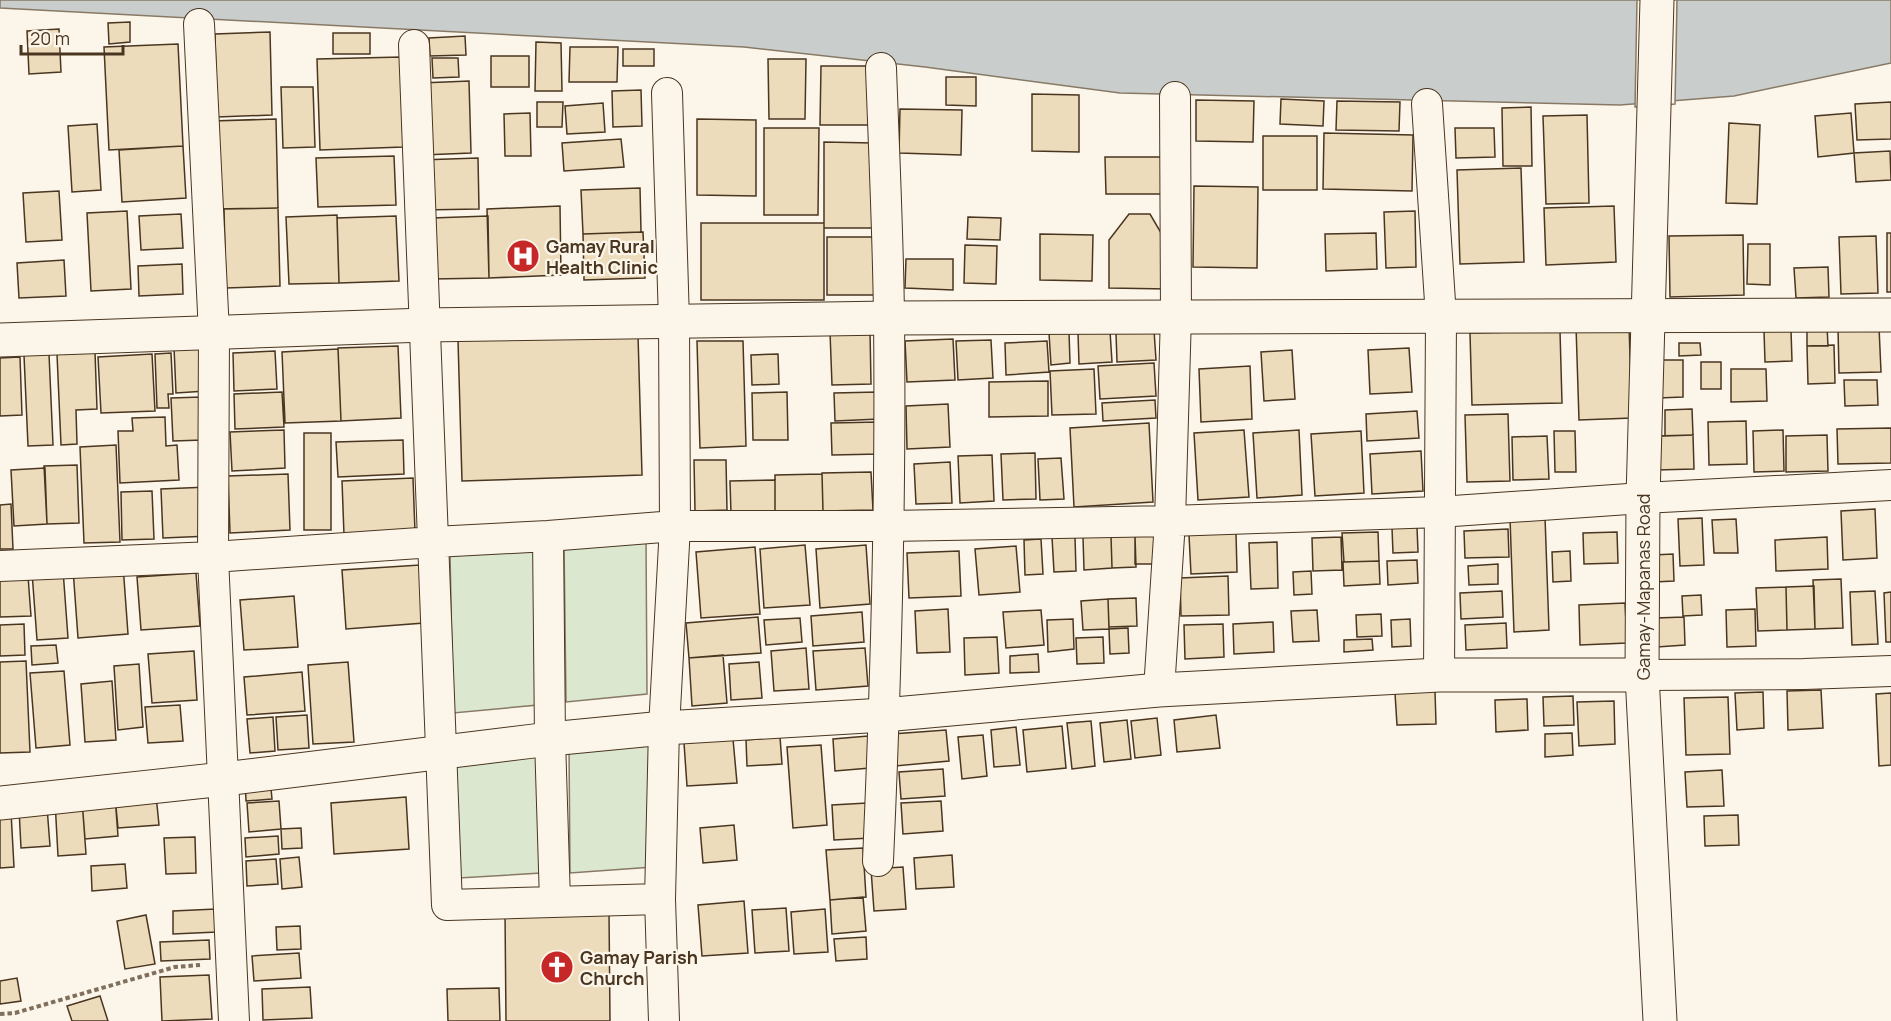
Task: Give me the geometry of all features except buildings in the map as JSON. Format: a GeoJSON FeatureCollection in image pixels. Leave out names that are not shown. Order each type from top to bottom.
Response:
{"type":"FeatureCollection","features":[{"type":"Feature","properties":{"kind":"street","name":"Gamay-Mapanas Road"},"geometry":{"type":"LineString","coordinates":[[1657,0],[1643,498],[1642,675],[1660,1021]]}},
{"type":"Feature","properties":{"kind":"street"},"geometry":{"type":"LineString","coordinates":[[199,24],[214,333],[213,557],[234,1021]]}},
{"type":"Feature","properties":{"kind":"street"},"geometry":{"type":"LineString","coordinates":[[414,45],[447,905],[660,899]]}},
{"type":"Feature","properties":{"kind":"street"},"geometry":{"type":"LineString","coordinates":[[878,861],[888,526],[889,318],[881,68]]}},
{"type":"Feature","properties":{"kind":"street"},"geometry":{"type":"LineString","coordinates":[[664,1021],[660,899],[664,728],[675,526],[674,321],[667,93]]}},
{"type":"Feature","properties":{"kind":"street"},"geometry":{"type":"LineString","coordinates":[[1159,690],[1170,521],[1176,315],[1175,97]]}},
{"type":"Feature","properties":{"kind":"street"},"geometry":{"type":"LineString","coordinates":[[1427,104],[1441,317],[1439,675]]}},
{"type":"Feature","properties":{"kind":"street"},"geometry":{"type":"LineString","coordinates":[[0,340],[425,325],[889,318],[1176,315],[1441,317],[1891,315]]}},
{"type":"Feature","properties":{"kind":"street"},"geometry":{"type":"LineString","coordinates":[[0,566],[213,557],[675,526],[888,526],[1170,521],[1439,512],[1643,498],[1891,485]]}},
{"type":"Feature","properties":{"kind":"street"},"geometry":{"type":"LineString","coordinates":[[548,536],[550,739],[555,902]]}},
{"type":"Feature","properties":{"kind":"street"},"geometry":{"type":"LineString","coordinates":[[0,803],[224,779],[550,739],[664,728],[884,715],[1159,690],[1439,675],[1804,674],[1891,670]]}},
{"type":"Feature","properties":{"kind":"path"},"geometry":{"type":"LineString","coordinates":[[0,1014],[15,1013],[175,968],[232,963]]}},
{"type":"Feature","properties":{"kind":"green space"},"geometry":{"type":"Polygon","coordinates":[[[646,539],[647,694],[566,702],[564,544],[646,539]]]}},
{"type":"Feature","properties":{"kind":"green space"},"geometry":{"type":"Polygon","coordinates":[[[537,545],[538,705],[453,713],[450,551],[537,545]]]}},
{"type":"Feature","properties":{"kind":"green space"},"geometry":{"type":"Polygon","coordinates":[[[650,739],[653,867],[570,873],[569,745],[650,739]]]}},
{"type":"Feature","properties":{"kind":"green space"},"geometry":{"type":"Polygon","coordinates":[[[540,749],[541,873],[459,878],[456,757],[540,749]]]}},
{"type":"Feature","properties":{"kind":"shaded area"},"geometry":{"type":"Polygon","coordinates":[[[0,0],[1891,0],[1891,63],[1734,96],[1620,105],[1120,93],[925,67],[744,47],[0,8],[0,0]]]}},
{"type":"Feature","properties":{"kind":"pier"},"geometry":{"type":"Polygon","coordinates":[[[1637,0],[1677,0],[1675,104],[1635,107],[1637,0]]]}},
{"type":"Feature","properties":{"kind":"place","name":"Gamay Rural Health Clinic"},"geometry":{"type":"Point","coordinates":[523,256]}},
{"type":"Feature","properties":{"kind":"place","name":"Gamay Parish Church"},"geometry":{"type":"Point","coordinates":[557,967]}}]}
